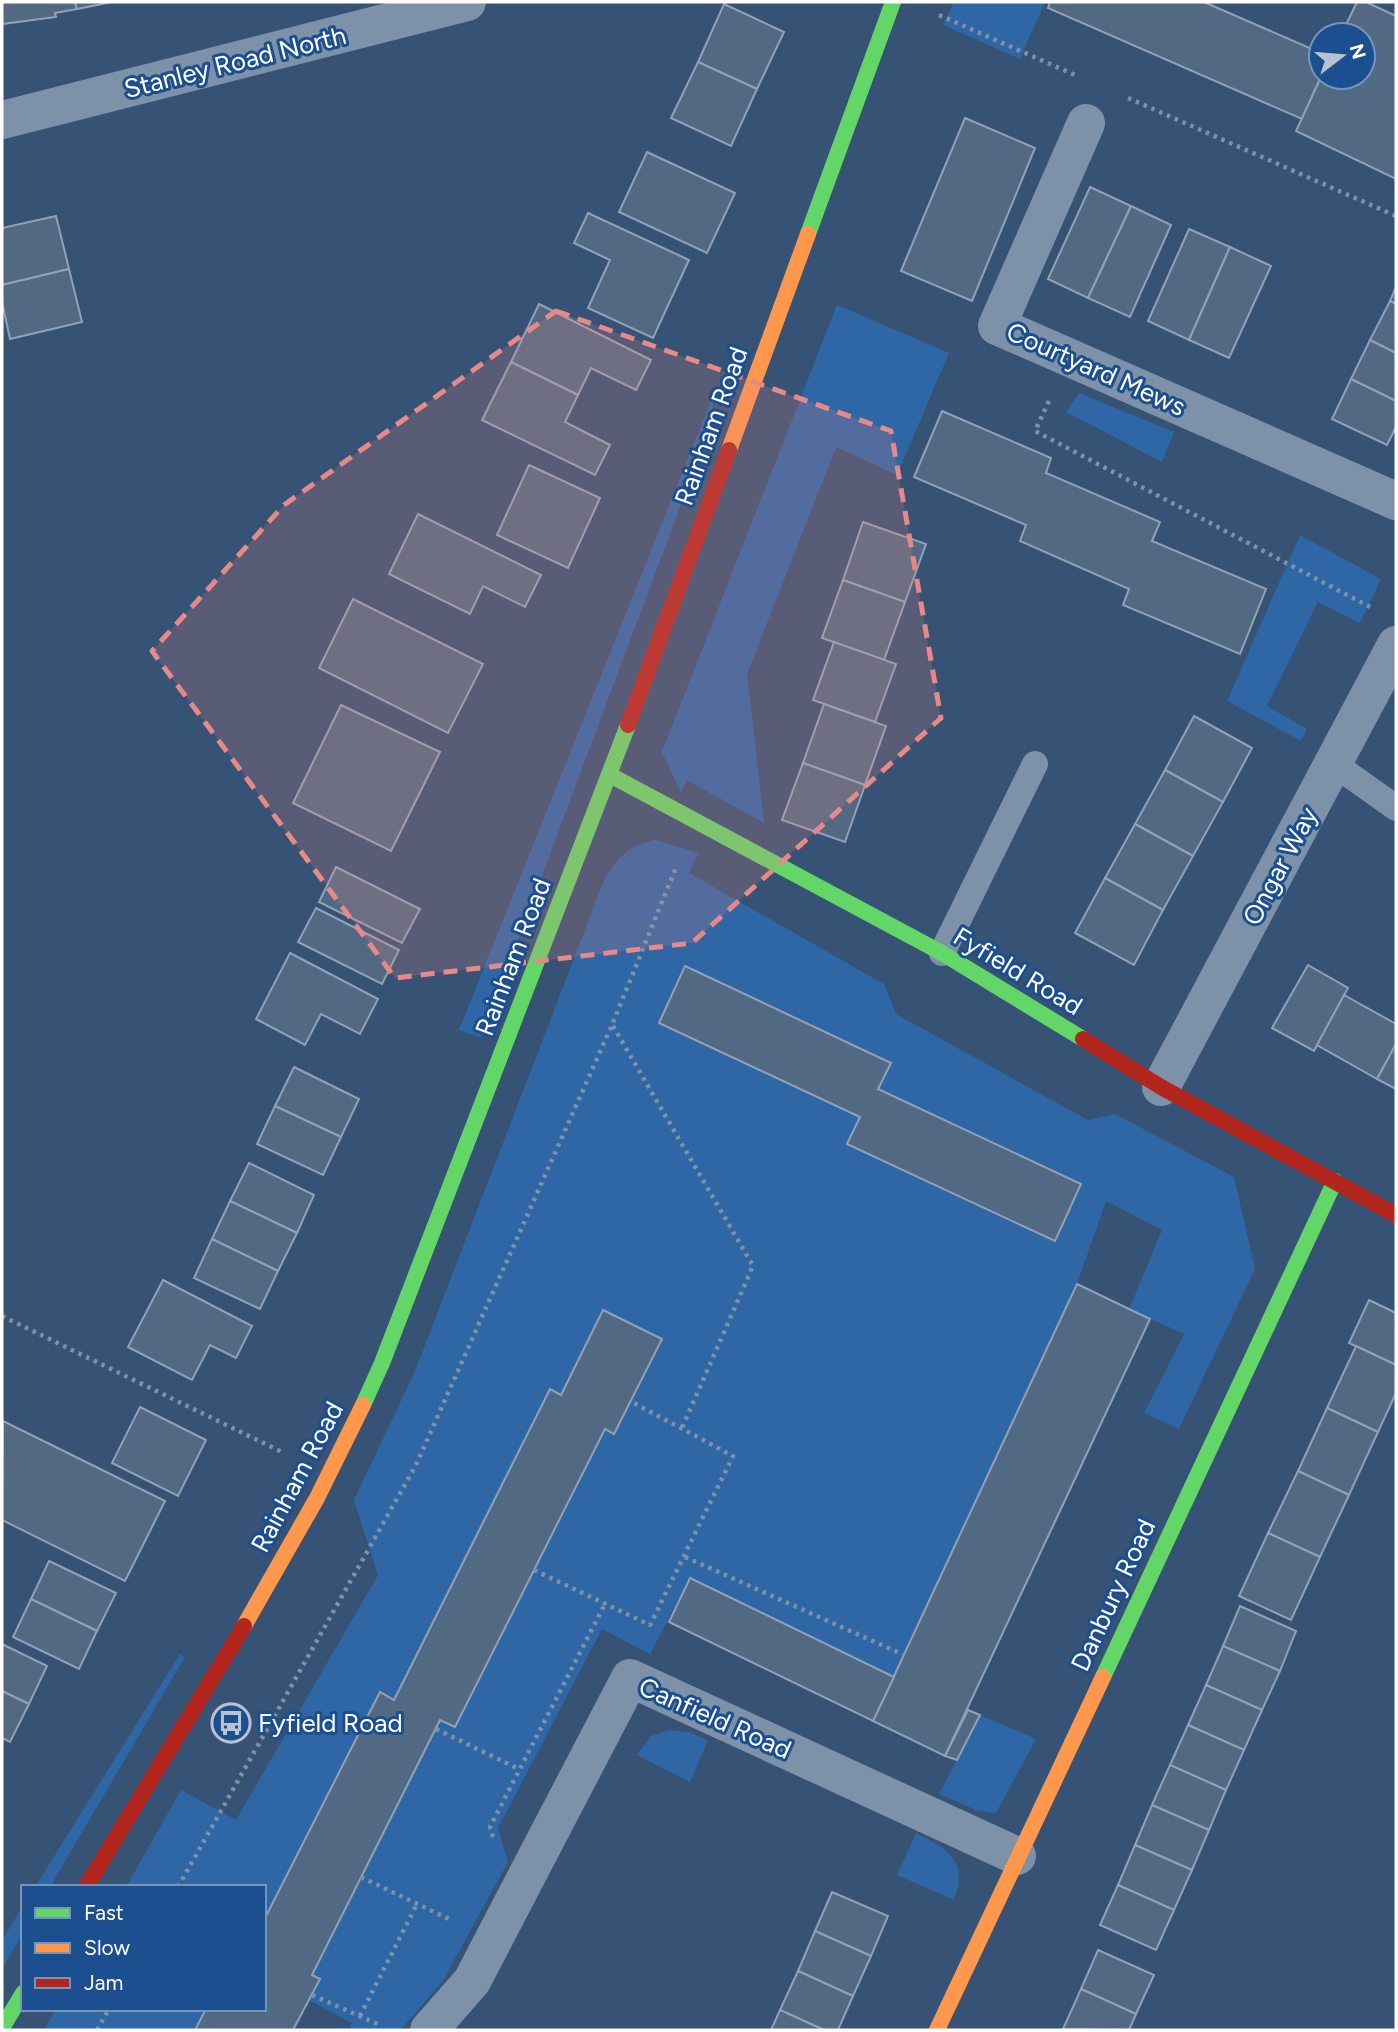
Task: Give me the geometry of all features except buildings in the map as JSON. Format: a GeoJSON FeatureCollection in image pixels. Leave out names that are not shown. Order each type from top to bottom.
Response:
{"type":"FeatureCollection","features":[{"type":"Feature","properties":{"kind":"main road","name":"Rainham Road"},"geometry":{"type":"LineString","coordinates":[[87,1885],[274,1573],[360,1416],[610,775],[893,2]]}},
{"type":"Feature","properties":{"kind":"main road","name":"Fyfield Road"},"geometry":{"type":"LineString","coordinates":[[610,775],[942,953],[1161,1087],[1396,1216]]}},
{"type":"Feature","properties":{"kind":"main road","name":"Danbury Road"},"geometry":{"type":"LineString","coordinates":[[937,2030],[1335,1181]]}},
{"type":"Feature","properties":{"kind":"main road"},"geometry":{"type":"LineString","coordinates":[[2,2028],[21,1996]]}},
{"type":"Feature","properties":{"kind":"street","name":"Stanley Road North"},"geometry":{"type":"LineString","coordinates":[[2,120],[467,2]]}},
{"type":"Feature","properties":{"kind":"street","name":"Courtyard Mews"},"geometry":{"type":"LineString","coordinates":[[1086,123],[997,326],[1396,501]]}},
{"type":"Feature","properties":{"kind":"street","name":"Ongar Way"},"geometry":{"type":"LineString","coordinates":[[1161,1087],[1396,645]]}},
{"type":"Feature","properties":{"kind":"street","name":"Canfield Road"},"geometry":{"type":"LineString","coordinates":[[429,2030],[472,1982],[630,1678],[1017,1856]]}},
{"type":"Feature","properties":{"kind":"lane"},"geometry":{"type":"LineString","coordinates":[[942,953],[1035,764]]}},
{"type":"Feature","properties":{"kind":"lane"},"geometry":{"type":"LineString","coordinates":[[1334,764],[1396,807]]}},
{"type":"Feature","properties":{"kind":"path"},"geometry":{"type":"LineString","coordinates":[[935,13],[1076,75]]}},
{"type":"Feature","properties":{"kind":"path"},"geometry":{"type":"LineString","coordinates":[[1115,92],[1396,216]]}},
{"type":"Feature","properties":{"kind":"path"},"geometry":{"type":"LineString","coordinates":[[1069,359],[1035,431],[1372,608]]}},
{"type":"Feature","properties":{"kind":"path"},"geometry":{"type":"LineString","coordinates":[[179,1885],[416,1465],[612,1025],[696,819]]}},
{"type":"Feature","properties":{"kind":"path"},"geometry":{"type":"LineString","coordinates":[[612,1025],[753,1266],[682,1429]]}},
{"type":"Feature","properties":{"kind":"path"},"geometry":{"type":"LineString","coordinates":[[2,1316],[327,1474]]}},
{"type":"Feature","properties":{"kind":"path"},"geometry":{"type":"LineString","coordinates":[[534,1570],[650,1625],[733,1455],[630,1401]]}},
{"type":"Feature","properties":{"kind":"path"},"geometry":{"type":"LineString","coordinates":[[685,1557],[904,1655]]}},
{"type":"Feature","properties":{"kind":"path"},"geometry":{"type":"LineString","coordinates":[[494,1839],[490,1827],[605,1604]]}},
{"type":"Feature","properties":{"kind":"path"},"geometry":{"type":"LineString","coordinates":[[436,1729],[519,1769]]}},
{"type":"Feature","properties":{"kind":"path"},"geometry":{"type":"LineString","coordinates":[[361,1877],[455,1921]]}},
{"type":"Feature","properties":{"kind":"path"},"geometry":{"type":"LineString","coordinates":[[360,2016],[417,1905]]}},
{"type":"Feature","properties":{"kind":"path"},"geometry":{"type":"LineString","coordinates":[[312,1994],[392,2030]]}},
{"type":"Feature","properties":{"kind":"path"},"geometry":{"type":"LineString","coordinates":[[97,2030],[108,2011]]}},
{"type":"Feature","properties":{"kind":"highlighted area"},"geometry":{"type":"Polygon","coordinates":[[[556,311],[891,431],[941,718],[692,943],[395,978],[152,651],[284,505],[556,311]]]}},
{"type":"Feature","properties":{"kind":"shaded area"},"geometry":{"type":"Polygon","coordinates":[[[954,2],[1045,2],[1020,59],[943,25],[954,2]]]}},
{"type":"Feature","properties":{"kind":"shaded area"},"geometry":{"type":"Polygon","coordinates":[[[837,305],[949,353],[897,475],[836,447],[747,674],[764,823],[687,780],[681,793],[662,752],[837,305]]]}},
{"type":"Feature","properties":{"kind":"shaded area"},"geometry":{"type":"Polygon","coordinates":[[[1079,393],[1174,432],[1162,462],[1066,412],[1079,393]]]}},
{"type":"Feature","properties":{"kind":"shaded area"},"geometry":{"type":"Polygon","coordinates":[[[712,399],[714,416],[481,1038],[459,1030],[712,399]]]}},
{"type":"Feature","properties":{"kind":"shaded area"},"geometry":{"type":"Polygon","coordinates":[[[1300,535],[1381,579],[1360,623],[1318,602],[1267,706],[1307,729],[1301,741],[1227,701],[1300,535]]]}},
{"type":"Feature","properties":{"kind":"shaded area"},"geometry":{"type":"Polygon","coordinates":[[[656,840],[698,853],[689,873],[884,984],[896,1014],[1088,1120],[1115,1114],[1234,1177],[1255,1269],[1179,1429],[1144,1413],[1184,1334],[1129,1309],[1162,1230],[1106,1201],[1077,1284],[894,1677],[690,1578],[650,1654],[602,1629],[498,1828],[508,1862],[444,1979],[401,2030],[349,2030],[352,2023],[309,2000],[319,1979],[312,1975],[440,1720],[455,1726],[605,1429],[614,1433],[661,1339],[603,1310],[561,1395],[550,1390],[394,1700],[379,1692],[266,1916],[266,1885],[127,1885],[181,1790],[236,1820],[378,1575],[354,1500],[415,1371],[605,878],[615,863],[639,845],[656,840]],[[685,967],[659,1023],[860,1117],[847,1144],[1055,1241],[878,1089],[890,1064],[685,967]]]}},
{"type":"Feature","properties":{"kind":"shaded area"},"geometry":{"type":"Polygon","coordinates":[[[180,1654],[185,1657],[51,1885],[36,1885],[180,1654]]]}},
{"type":"Feature","properties":{"kind":"shaded area"},"geometry":{"type":"Polygon","coordinates":[[[980,1715],[1036,1739],[996,1813],[976,1810],[939,1794],[980,1715]]]}},
{"type":"Feature","properties":{"kind":"shaded area"},"geometry":{"type":"Polygon","coordinates":[[[669,1730],[688,1732],[708,1740],[690,1782],[637,1755],[651,1736],[669,1730]]]}},
{"type":"Feature","properties":{"kind":"shaded area"},"geometry":{"type":"Polygon","coordinates":[[[916,1833],[938,1845],[953,1858],[959,1875],[954,1900],[897,1875],[916,1833]]]}},
{"type":"Feature","properties":{"kind":"shaded area"},"geometry":{"type":"Polygon","coordinates":[[[21,1909],[21,1936],[2,1969],[2,1940],[21,1909]]]}},
{"type":"Feature","properties":{"kind":"shaded area"},"geometry":{"type":"Polygon","coordinates":[[[55,2011],[205,2011],[195,2030],[44,2030],[55,2011]]]}},
{"type":"Feature","properties":{"kind":"traffic: fast"},"geometry":{"type":"LineString","coordinates":[[808,234],[893,2]]}},
{"type":"Feature","properties":{"kind":"traffic: fast"},"geometry":{"type":"LineString","coordinates":[[363,1405],[382,1363],[628,725]]}},
{"type":"Feature","properties":{"kind":"traffic: fast"},"geometry":{"type":"LineString","coordinates":[[610,775],[942,953],[1083,1039]]}},
{"type":"Feature","properties":{"kind":"traffic: fast"},"geometry":{"type":"LineString","coordinates":[[1103,1677],[1335,1181]]}},
{"type":"Feature","properties":{"kind":"traffic: fast"},"geometry":{"type":"LineString","coordinates":[[2,2028],[21,1996]]}},
{"type":"Feature","properties":{"kind":"traffic: slow"},"geometry":{"type":"LineString","coordinates":[[729,450],[808,234]]}},
{"type":"Feature","properties":{"kind":"traffic: slow"},"geometry":{"type":"LineString","coordinates":[[244,1626],[317,1498],[363,1405]]}},
{"type":"Feature","properties":{"kind":"traffic: slow"},"geometry":{"type":"LineString","coordinates":[[937,2030],[1103,1677]]}},
{"type":"Feature","properties":{"kind":"traffic: jam"},"geometry":{"type":"LineString","coordinates":[[628,725],[729,450]]}},
{"type":"Feature","properties":{"kind":"traffic: jam"},"geometry":{"type":"LineString","coordinates":[[1083,1039],[1161,1087],[1396,1215]]}},
{"type":"Feature","properties":{"kind":"traffic: jam"},"geometry":{"type":"LineString","coordinates":[[87,1885],[244,1626]]}},
{"type":"Feature","properties":{"kind":"place","name":"Fyfield Road"},"geometry":{"type":"Point","coordinates":[231,1723]}}]}
